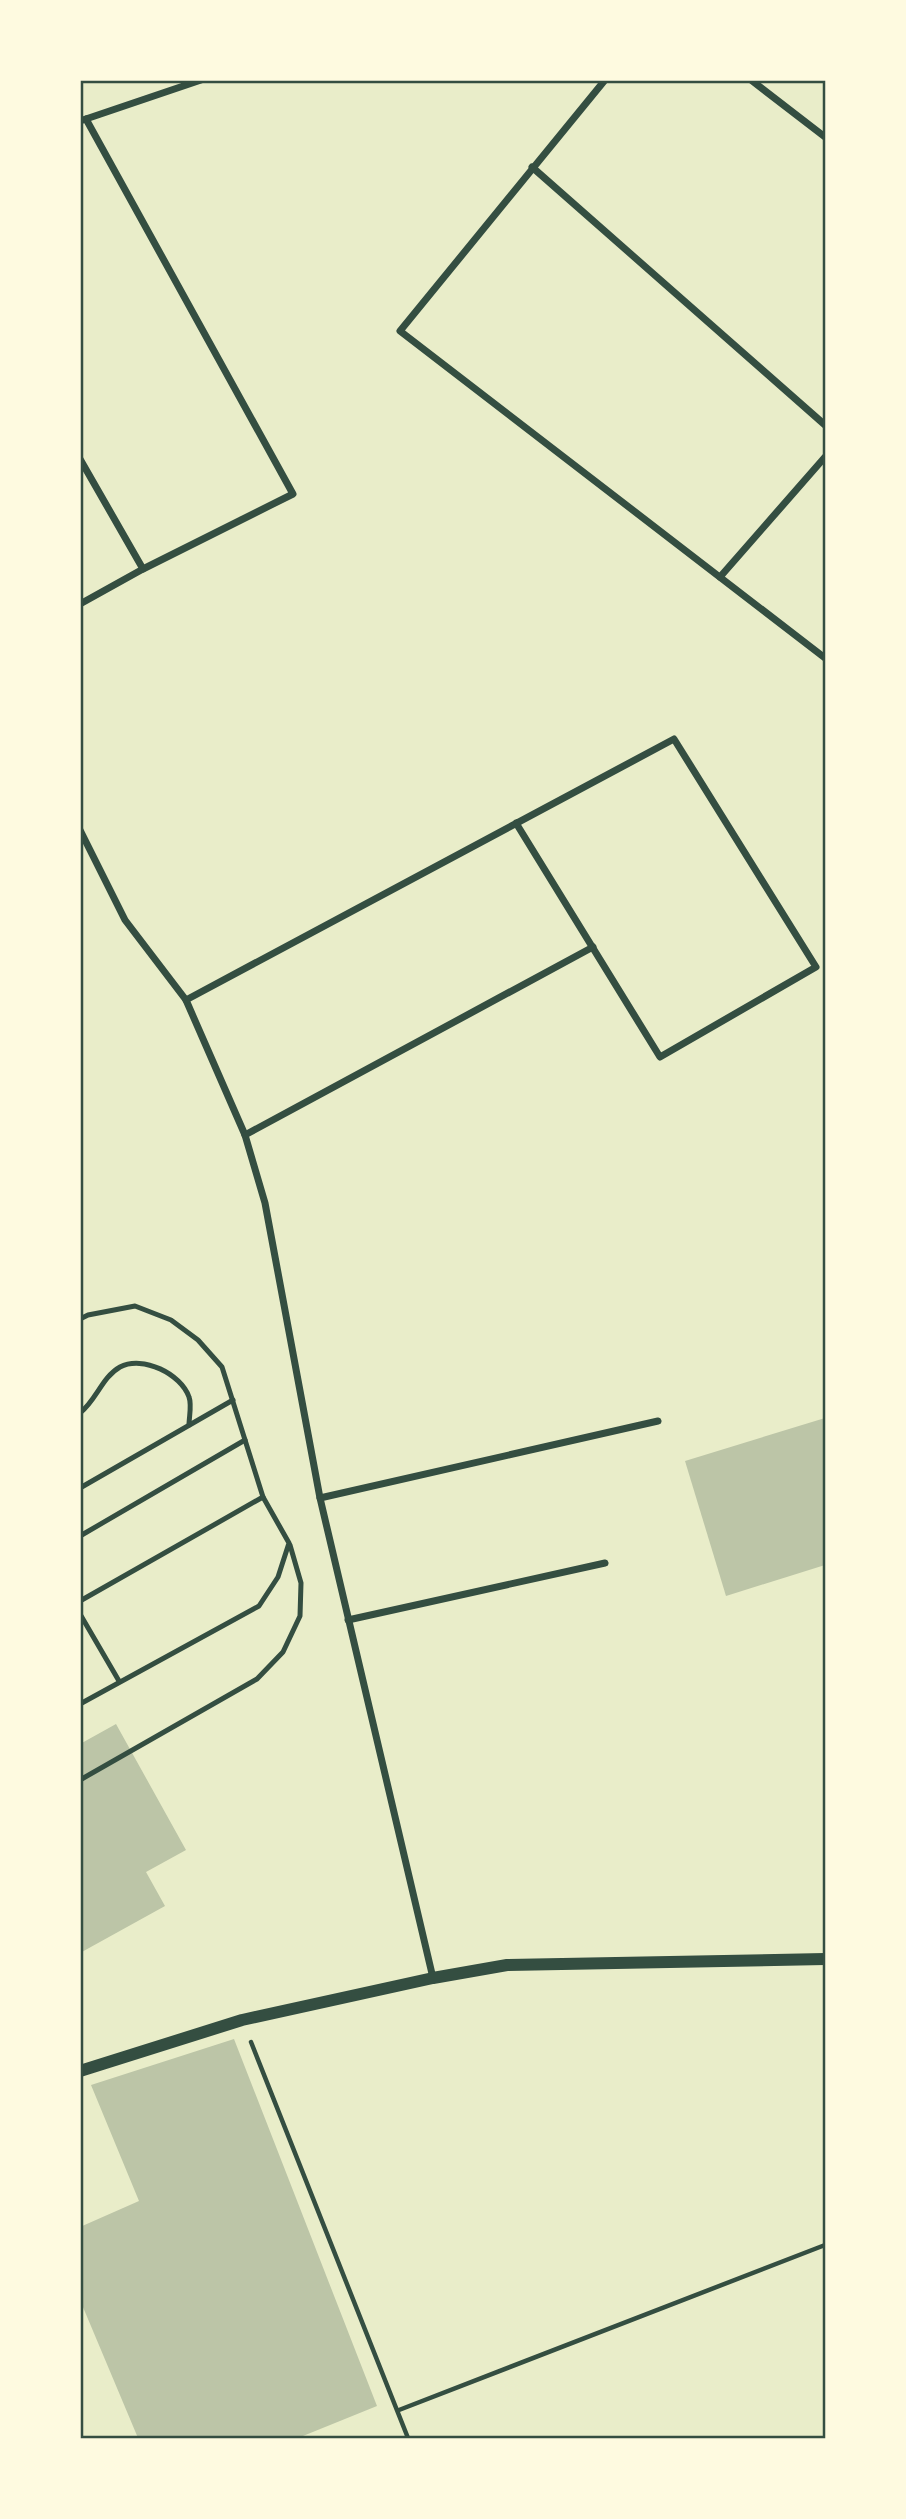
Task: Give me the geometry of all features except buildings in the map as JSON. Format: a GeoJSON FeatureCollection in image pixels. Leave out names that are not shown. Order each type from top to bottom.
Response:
{"type":"FeatureCollection","features":[{"type":"Feature","properties":{"kind":"street"},"geometry":{"type":"LineString","coordinates":[[80,604],[143,569],[293,494],[83,120],[201,80]]}},
{"type":"Feature","properties":{"kind":"street"},"geometry":{"type":"LineString","coordinates":[[605,80],[400,331],[825,658]]}},
{"type":"Feature","properties":{"kind":"street"},"geometry":{"type":"LineString","coordinates":[[751,80],[825,137]]}},
{"type":"Feature","properties":{"kind":"street"},"geometry":{"type":"LineString","coordinates":[[533,167],[825,425]]}},
{"type":"Feature","properties":{"kind":"street"},"geometry":{"type":"LineString","coordinates":[[720,577],[825,457]]}},
{"type":"Feature","properties":{"kind":"street"},"geometry":{"type":"LineString","coordinates":[[80,459],[143,569]]}},
{"type":"Feature","properties":{"kind":"street"},"geometry":{"type":"LineString","coordinates":[[186,1000],[516,822],[674,738],[816,967],[660,1057],[516,822]]}},
{"type":"Feature","properties":{"kind":"street"},"geometry":{"type":"LineString","coordinates":[[80,830],[125,920],[186,1000],[245,1135],[265,1203],[320,1498],[433,1978]]}},
{"type":"Feature","properties":{"kind":"street"},"geometry":{"type":"LineString","coordinates":[[245,1135],[593,947]]}},
{"type":"Feature","properties":{"kind":"street"},"geometry":{"type":"LineString","coordinates":[[320,1498],[658,1421]]}},
{"type":"Feature","properties":{"kind":"street"},"geometry":{"type":"LineString","coordinates":[[348,1620],[606,1563]]}},
{"type":"Feature","properties":{"kind":"street"},"geometry":{"type":"LineString","coordinates":[[80,2071],[242,2020],[433,1978],[507,1965],[825,1959]]}},
{"type":"Feature","properties":{"kind":"lane"},"geometry":{"type":"LineString","coordinates":[[80,1319],[135,1306],[171,1320],[198,1340],[222,1367],[263,1497],[289,1543],[301,1583],[300,1616],[283,1653],[257,1679],[80,1780]]}},
{"type":"Feature","properties":{"kind":"lane"},"geometry":{"type":"LineString","coordinates":[[80,1413],[120,1367],[138,1363],[163,1370],[178,1380],[190,1399],[189,1425]]}},
{"type":"Feature","properties":{"kind":"lane"},"geometry":{"type":"LineString","coordinates":[[80,1488],[233,1399]]}},
{"type":"Feature","properties":{"kind":"lane"},"geometry":{"type":"LineString","coordinates":[[80,1536],[245,1440]]}},
{"type":"Feature","properties":{"kind":"lane"},"geometry":{"type":"LineString","coordinates":[[80,1601],[263,1497]]}},
{"type":"Feature","properties":{"kind":"lane"},"geometry":{"type":"LineString","coordinates":[[80,1704],[259,1606],[278,1577],[289,1543]]}},
{"type":"Feature","properties":{"kind":"lane"},"geometry":{"type":"LineString","coordinates":[[80,1614],[119,1681]]}},
{"type":"Feature","properties":{"kind":"path"},"geometry":{"type":"LineString","coordinates":[[242,2020],[408,2438]]}},
{"type":"Feature","properties":{"kind":"path"},"geometry":{"type":"LineString","coordinates":[[399,2410],[825,2245]]}}]}
